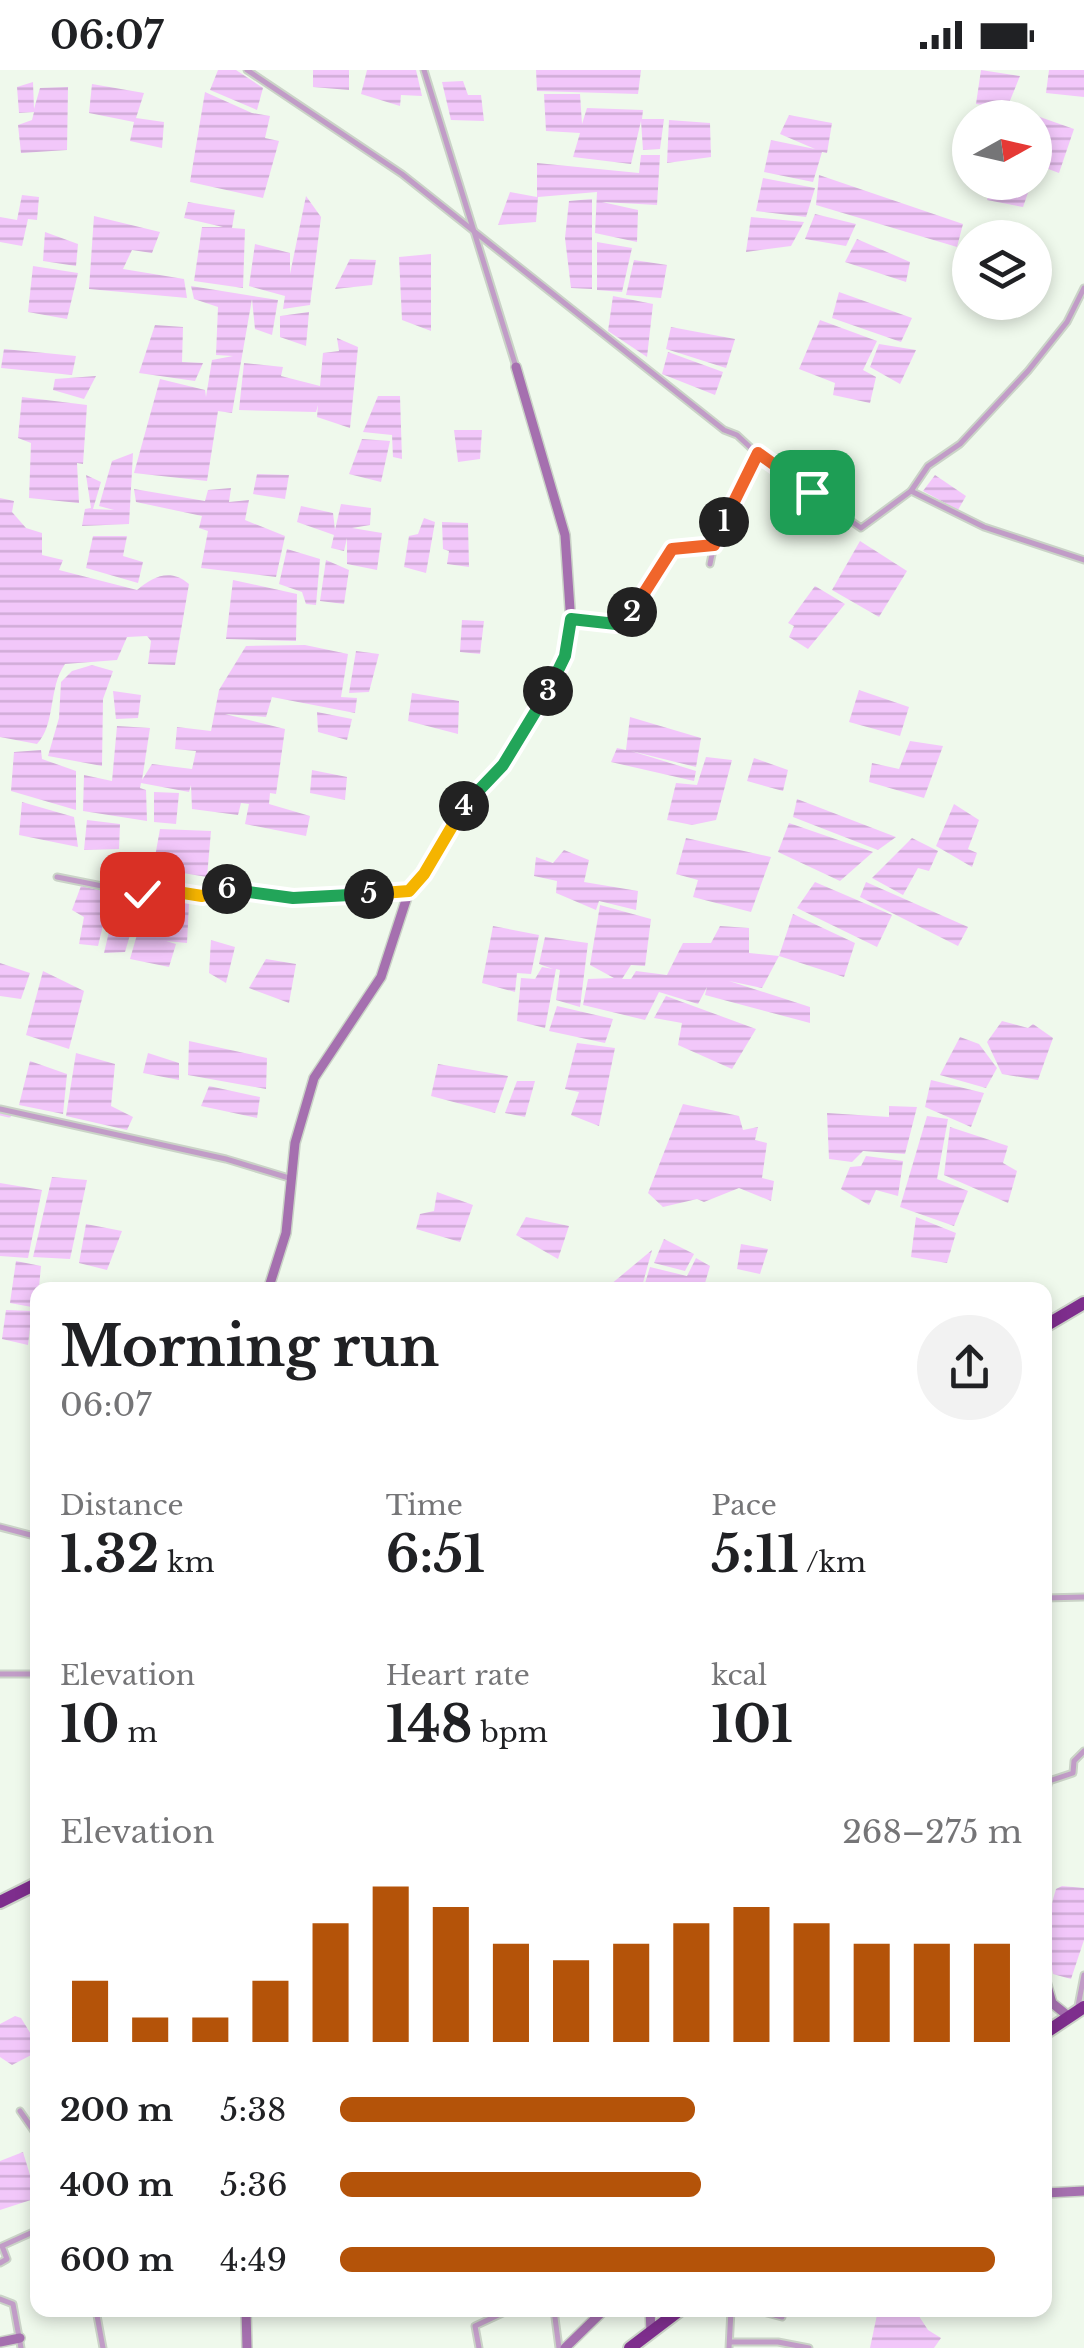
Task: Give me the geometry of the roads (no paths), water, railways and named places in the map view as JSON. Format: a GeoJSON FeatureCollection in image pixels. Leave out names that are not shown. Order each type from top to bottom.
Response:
{"type":"FeatureCollection","features":[{"type":"Feature","properties":{"kind":"highway"},"geometry":{"type":"LineString","coordinates":[[1052,1322],[1084,1303]]}},
{"type":"Feature","properties":{"kind":"highway"},"geometry":{"type":"LineString","coordinates":[[0,1902],[30,1887]]}},
{"type":"Feature","properties":{"kind":"highway"},"geometry":{"type":"LineString","coordinates":[[1052,2028],[1076,2011]]}},
{"type":"Feature","properties":{"kind":"highway"},"geometry":{"type":"LineString","coordinates":[[630,2348],[671,2317]]}},
{"type":"Feature","properties":{"kind":"street"},"geometry":{"type":"LineString","coordinates":[[248,70],[402,174],[758,453],[861,528],[911,491],[928,466],[960,444],[1028,371],[1068,322],[1084,288]]}},
{"type":"Feature","properties":{"kind":"street"},"geometry":{"type":"LineString","coordinates":[[270,1282],[286,1232],[289,1178],[314,1078],[381,977],[409,891],[424,874],[464,806],[503,765],[536,717],[565,656],[571,619],[565,535],[424,70]]}},
{"type":"Feature","properties":{"kind":"street"},"geometry":{"type":"LineString","coordinates":[[710,564],[714,545],[758,453]]}},
{"type":"Feature","properties":{"kind":"street"},"geometry":{"type":"LineString","coordinates":[[911,491],[984,527],[1084,560]]}},
{"type":"Feature","properties":{"kind":"street"},"geometry":{"type":"LineString","coordinates":[[571,619],[622,623],[672,549],[714,545]]}},
{"type":"Feature","properties":{"kind":"street"},"geometry":{"type":"LineString","coordinates":[[58,876],[142,894],[152,888],[202,896],[230,888],[318,898],[409,891]]}},
{"type":"Feature","properties":{"kind":"street"},"geometry":{"type":"LineString","coordinates":[[0,1109],[226,1158],[289,1178]]}},
{"type":"Feature","properties":{"kind":"street"},"geometry":{"type":"LineString","coordinates":[[0,1526],[30,1535]]}},
{"type":"Feature","properties":{"kind":"street"},"geometry":{"type":"LineString","coordinates":[[1052,1598],[1084,1597]]}},
{"type":"Feature","properties":{"kind":"street"},"geometry":{"type":"LineString","coordinates":[[0,1674],[30,1674]]}},
{"type":"Feature","properties":{"kind":"street"},"geometry":{"type":"LineString","coordinates":[[1052,1780],[1073,1773],[1074,1761],[1084,1751]]}},
{"type":"Feature","properties":{"kind":"street"},"geometry":{"type":"LineString","coordinates":[[1052,2003],[1076,2011],[1084,1975]]}},
{"type":"Feature","properties":{"kind":"street"},"geometry":{"type":"LineString","coordinates":[[20,2111],[30,2125]]}},
{"type":"Feature","properties":{"kind":"street"},"geometry":{"type":"LineString","coordinates":[[1052,2193],[1084,2191]]}},
{"type":"Feature","properties":{"kind":"street"},"geometry":{"type":"LineString","coordinates":[[0,2263],[8,2259],[2,2246],[30,2233]]}},
{"type":"Feature","properties":{"kind":"street"},"geometry":{"type":"LineString","coordinates":[[0,2299],[13,2304],[21,2343],[0,2342]]}},
{"type":"Feature","properties":{"kind":"street"},"geometry":{"type":"LineString","coordinates":[[97,2317],[102,2348]]}},
{"type":"Feature","properties":{"kind":"street"},"geometry":{"type":"LineString","coordinates":[[246,2317],[247,2348]]}},
{"type":"Feature","properties":{"kind":"street"},"geometry":{"type":"LineString","coordinates":[[479,2348],[475,2326],[494,2317]]}},
{"type":"Feature","properties":{"kind":"street"},"geometry":{"type":"LineString","coordinates":[[555,2317],[562,2348]]}},
{"type":"Feature","properties":{"kind":"street"},"geometry":{"type":"LineString","coordinates":[[562,2348],[596,2317]]}},
{"type":"Feature","properties":{"kind":"street"},"geometry":{"type":"LineString","coordinates":[[650,2317],[651,2332]]}},
{"type":"Feature","properties":{"kind":"street"},"geometry":{"type":"LineString","coordinates":[[732,2317],[730,2345],[778,2342],[809,2348]]}},
{"type":"Feature","properties":{"kind":"waterway"},"geometry":{"type":"LineString","coordinates":[[0,1113],[9,1115]]}}]}
